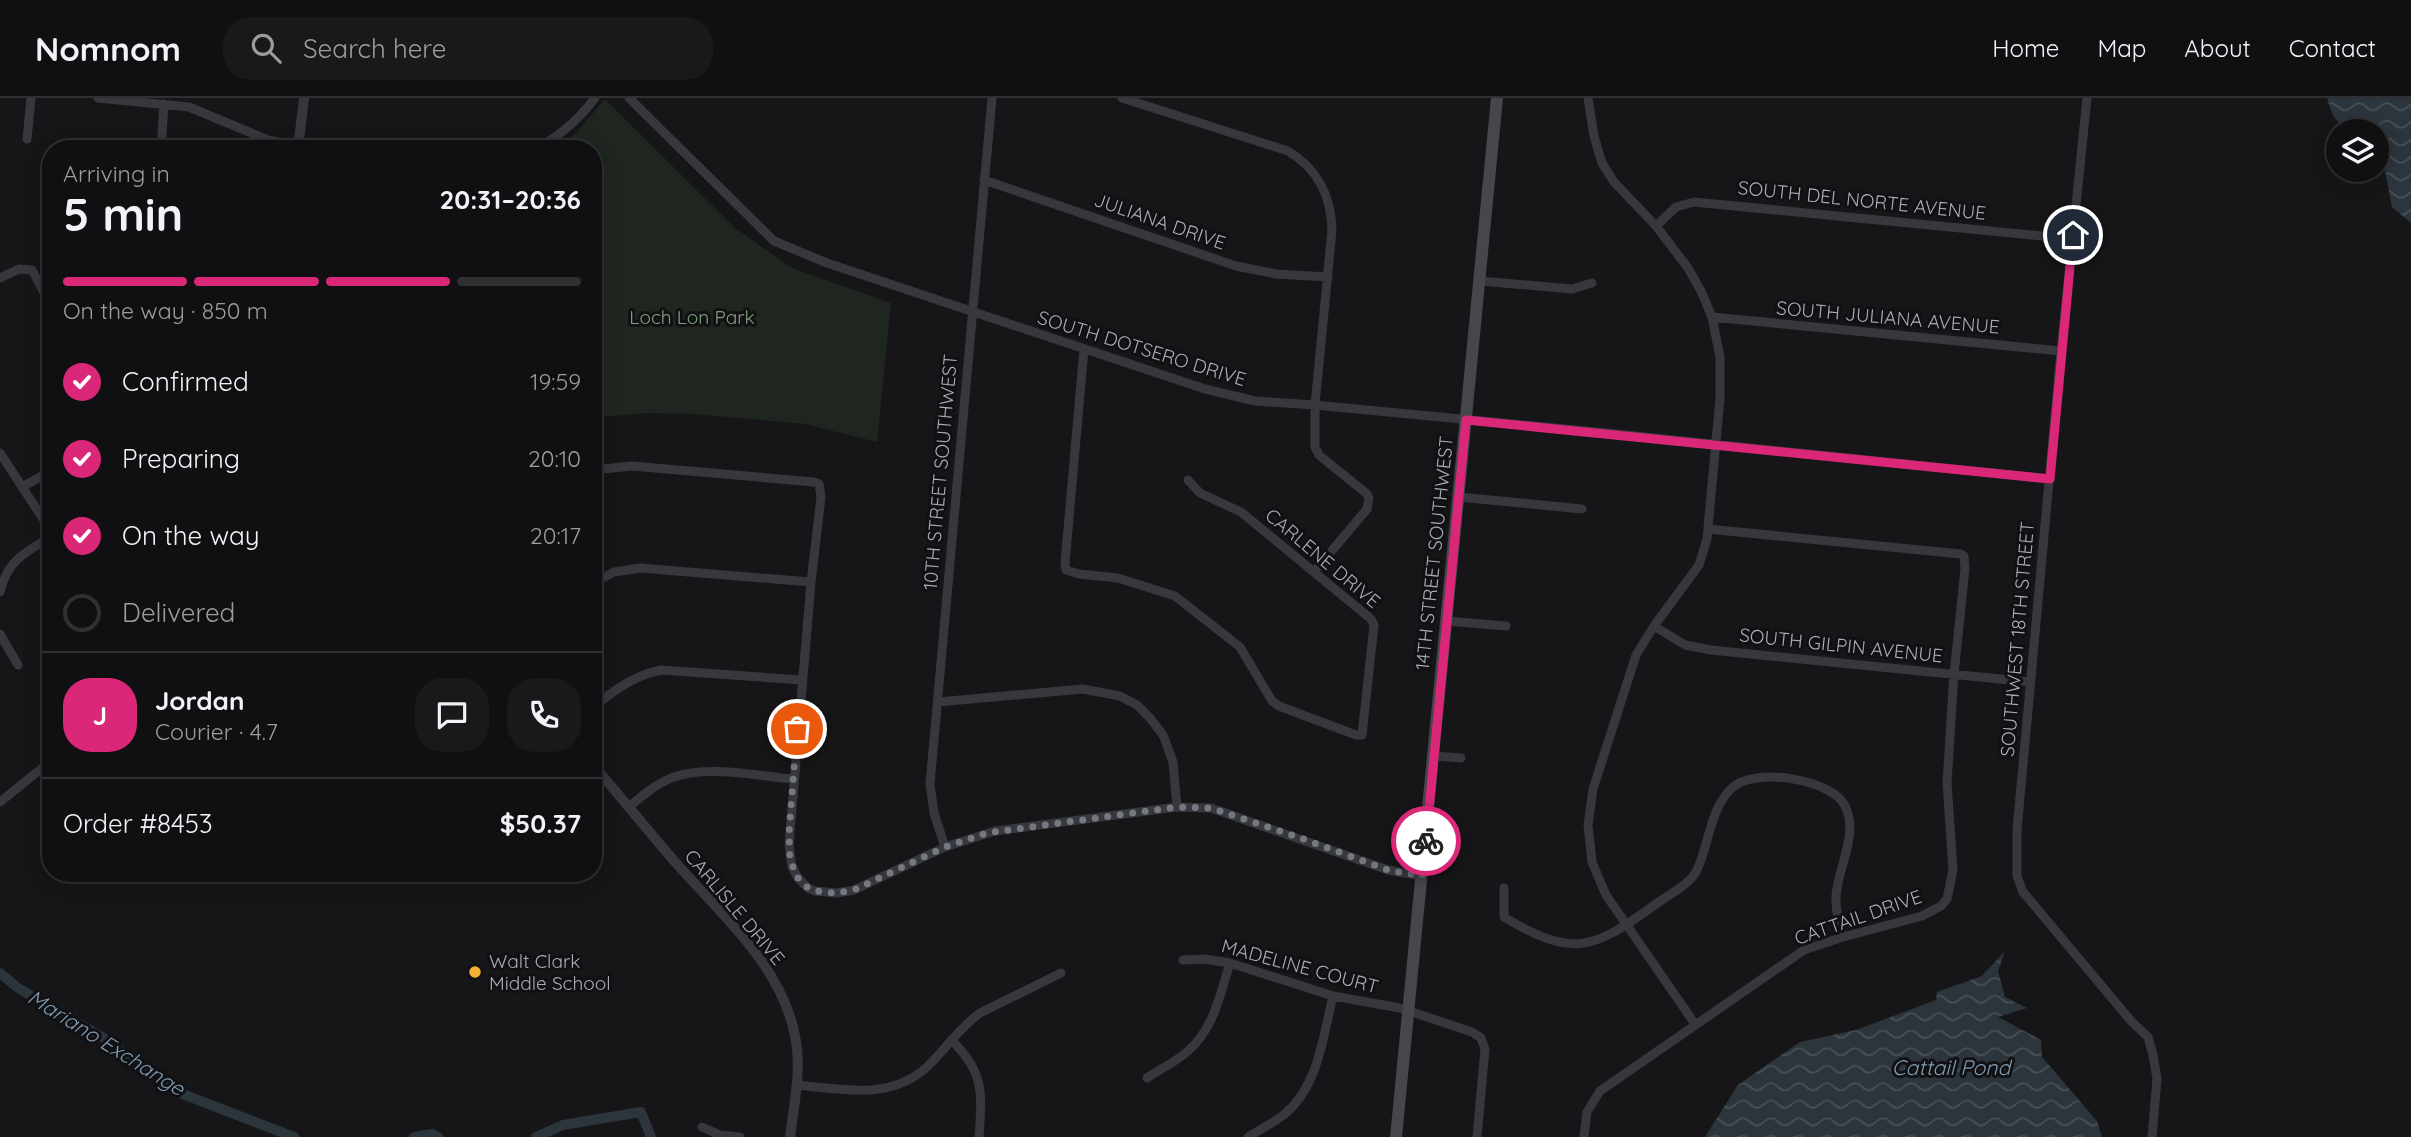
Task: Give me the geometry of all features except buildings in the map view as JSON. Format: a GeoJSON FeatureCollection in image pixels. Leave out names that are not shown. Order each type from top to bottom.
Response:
{"type":"FeatureCollection","features":[{"type":"Feature","properties":{"kind":"main road","name":"14TH STREET SOUTHWEST"},"geometry":{"type":"LineString","coordinates":[[1396,1137],[1497,98]]}},
{"type":"Feature","properties":{"kind":"street"},"geometry":{"type":"LineString","coordinates":[[27,139],[31,98]]}},
{"type":"Feature","properties":{"kind":"street"},"geometry":{"type":"LineString","coordinates":[[97,98],[189,107],[268,140]]}},
{"type":"Feature","properties":{"kind":"street"},"geometry":{"type":"LineString","coordinates":[[302,140],[304,98]]}},
{"type":"Feature","properties":{"kind":"street"},"geometry":{"type":"LineString","coordinates":[[550,140],[568,127],[595,98]]}},
{"type":"Feature","properties":{"kind":"street","name":"SOUTH DOTSERO DRIVE"},"geometry":{"type":"LineString","coordinates":[[629,98],[774,240],[827,263],[1205,388],[1255,401],[1715,444],[2050,479]]}},
{"type":"Feature","properties":{"kind":"street","name":"10TH STREET SOUTHWEST"},"geometry":{"type":"LineString","coordinates":[[945,847],[934,813],[930,784],[992,98]]}},
{"type":"Feature","properties":{"kind":"street"},"geometry":{"type":"LineString","coordinates":[[1122,98],[1288,151],[1308,166],[1325,192],[1332,214],[1315,405],[1316,450],[1369,498],[1367,509],[1314,572]]}},
{"type":"Feature","properties":{"kind":"street"},"geometry":{"type":"LineString","coordinates":[[1588,98],[1594,136],[1602,163],[1614,182],[1656,226],[1688,268],[1701,291],[1712,317],[1721,369],[1708,529],[1699,565],[1654,626],[1633,664],[1593,789],[1588,814],[1589,852],[1595,874],[1606,895],[1695,1024]]}},
{"type":"Feature","properties":{"kind":"street","name":"SOUTHWEST 18TH STREET"},"geometry":{"type":"LineString","coordinates":[[2087,98],[2030,682],[2017,830],[2017,876],[2023,892],[2132,1023],[2148,1037],[2157,1079],[2152,1137]]}},
{"type":"Feature","properties":{"kind":"street"},"geometry":{"type":"LineString","coordinates":[[162,140],[164,104]]}},
{"type":"Feature","properties":{"kind":"street","name":"JULIANA DRIVE"},"geometry":{"type":"LineString","coordinates":[[984,180],[1236,266],[1276,274],[1328,277]]}},
{"type":"Feature","properties":{"kind":"street","name":"SOUTH DEL NORTE AVENUE"},"geometry":{"type":"LineString","coordinates":[[1656,226],[1676,207],[1689,202],[1702,202],[2073,239]]}},
{"type":"Feature","properties":{"kind":"street"},"geometry":{"type":"LineString","coordinates":[[0,278],[27,268],[34,272],[42,288]]}},
{"type":"Feature","properties":{"kind":"street"},"geometry":{"type":"LineString","coordinates":[[1479,281],[1572,289],[1592,283]]}},
{"type":"Feature","properties":{"kind":"street","name":"SOUTH JULIANA AVENUE"},"geometry":{"type":"LineString","coordinates":[[1712,317],[2061,351]]}},
{"type":"Feature","properties":{"kind":"street","name":"CARLENE DRIVE"},"geometry":{"type":"LineString","coordinates":[[1084,349],[1065,563],[1068,572],[1118,578],[1175,596],[1240,647],[1272,701],[1359,736],[1364,730],[1373,622],[1241,512],[1200,493],[1188,480]]}},
{"type":"Feature","properties":{"kind":"street"},"geometry":{"type":"LineString","coordinates":[[0,455],[42,519]]}},
{"type":"Feature","properties":{"kind":"street"},"geometry":{"type":"LineString","coordinates":[[602,469],[632,466],[817,482],[821,488],[789,844],[790,860],[798,878],[808,888],[829,893],[854,890],[945,847],[995,831],[1177,807],[1211,808],[1388,870],[1422,876]]}},
{"type":"Feature","properties":{"kind":"street"},"geometry":{"type":"LineString","coordinates":[[22,487],[42,476]]}},
{"type":"Feature","properties":{"kind":"street"},"geometry":{"type":"LineString","coordinates":[[1459,497],[1582,509]]}},
{"type":"Feature","properties":{"kind":"street"},"geometry":{"type":"LineString","coordinates":[[1708,529],[1961,554],[1965,559],[1965,569],[1954,674]]}},
{"type":"Feature","properties":{"kind":"street"},"geometry":{"type":"LineString","coordinates":[[0,592],[9,568],[42,540]]}},
{"type":"Feature","properties":{"kind":"street"},"geometry":{"type":"LineString","coordinates":[[602,578],[614,572],[640,568],[811,582]]}},
{"type":"Feature","properties":{"kind":"street"},"geometry":{"type":"LineString","coordinates":[[1446,621],[1506,626]]}},
{"type":"Feature","properties":{"kind":"street","name":"SOUTH GILPIN AVENUE"},"geometry":{"type":"LineString","coordinates":[[1654,626],[1679,642],[1702,649],[2030,682]]}},
{"type":"Feature","properties":{"kind":"street"},"geometry":{"type":"LineString","coordinates":[[0,634],[18,665]]}},
{"type":"Feature","properties":{"kind":"street"},"geometry":{"type":"LineString","coordinates":[[602,700],[629,682],[661,670],[802,680]]}},
{"type":"Feature","properties":{"kind":"street","name":"CATTAIL DRIVE"},"geometry":{"type":"LineString","coordinates":[[1584,1137],[1587,1112],[1600,1091],[1798,954],[1843,937],[1922,916],[1941,906],[1947,899],[1953,870],[1947,783],[1954,674]]}},
{"type":"Feature","properties":{"kind":"street"},"geometry":{"type":"LineString","coordinates":[[938,702],[1083,689],[1120,696],[1136,705],[1163,734],[1173,762],[1177,807]]}},
{"type":"Feature","properties":{"kind":"street"},"geometry":{"type":"LineString","coordinates":[[1434,756],[1461,758]]}},
{"type":"Feature","properties":{"kind":"street"},"geometry":{"type":"LineString","coordinates":[[0,802],[42,768]]}},
{"type":"Feature","properties":{"kind":"street"},"geometry":{"type":"LineString","coordinates":[[629,807],[664,781],[698,772],[793,779]]}},
{"type":"Feature","properties":{"kind":"street","name":"CARLISLE DRIVE"},"geometry":{"type":"LineString","coordinates":[[602,776],[748,943],[782,995],[795,1036],[796,1085],[790,1137]]}},
{"type":"Feature","properties":{"kind":"street"},"geometry":{"type":"LineString","coordinates":[[1504,888],[1504,917],[1557,943],[1588,944],[1628,925],[1695,874],[1720,804],[1731,788],[1750,778],[1762,777],[1818,784],[1836,794],[1845,804],[1850,828],[1835,899],[1843,937]]}},
{"type":"Feature","properties":{"kind":"street","name":"MADELINE COURT"},"geometry":{"type":"LineString","coordinates":[[1183,960],[1204,959],[1230,963],[1333,996],[1409,1011],[1472,1032],[1484,1043],[1477,1137]]}},
{"type":"Feature","properties":{"kind":"street"},"geometry":{"type":"LineString","coordinates":[[1147,1078],[1186,1053],[1203,1034],[1214,1013],[1230,963]]}},
{"type":"Feature","properties":{"kind":"street"},"geometry":{"type":"LineString","coordinates":[[796,1085],[862,1091],[887,1088],[913,1078],[980,1013],[1061,973]]}},
{"type":"Feature","properties":{"kind":"street"},"geometry":{"type":"LineString","coordinates":[[1248,1137],[1283,1115],[1301,1097],[1316,1066],[1333,996]]}},
{"type":"Feature","properties":{"kind":"street"},"geometry":{"type":"LineString","coordinates":[[951,1040],[969,1060],[978,1076],[982,1093],[979,1137]]}},
{"type":"Feature","properties":{"kind":"street"},"geometry":{"type":"LineString","coordinates":[[702,1127],[720,1135],[740,1137]]}},
{"type":"Feature","properties":{"kind":"green space","name":"Loch Lon Park"},"geometry":{"type":"Polygon","coordinates":[[[605,99],[735,228],[792,268],[891,303],[877,442],[805,424],[692,414],[647,413],[602,417],[602,140],[566,140],[578,131],[605,99]]]}},
{"type":"Feature","properties":{"kind":"water"},"geometry":{"type":"Polygon","coordinates":[[[2327,98],[2411,98],[2411,223],[2392,207],[2387,182],[2389,119],[2336,119],[2327,98]]]}},
{"type":"Feature","properties":{"kind":"water","name":"Cattail Pond"},"geometry":{"type":"Polygon","coordinates":[[[2005,951],[1998,971],[2005,997],[2027,1008],[1998,1017],[2041,1040],[2042,1057],[2097,1121],[2102,1137],[1705,1137],[1738,1085],[1800,1042],[1856,1030],[1936,1000],[1937,992],[1982,976],[2005,951]]]}},
{"type":"Feature","properties":{"kind":"waterway","name":"Mariano Exchange"},"geometry":{"type":"LineString","coordinates":[[0,973],[18,988],[102,1037],[175,1091],[294,1137]]}},
{"type":"Feature","properties":{"kind":"waterway","name":"Mariano Exchange"},"geometry":{"type":"LineString","coordinates":[[536,1137],[563,1125],[641,1112],[651,1137]]}},
{"type":"Feature","properties":{"kind":"waterway","name":"Mariano Exchange"},"geometry":{"type":"LineString","coordinates":[[414,1137],[432,1134],[438,1137]]}},
{"type":"Feature","properties":{"kind":"way so far"},"geometry":{"type":"LineString","coordinates":[[797,729],[789,833],[790,860],[798,878],[808,888],[821,892],[854,890],[945,847],[995,831],[1177,807],[1211,808],[1236,815],[1398,873],[1422,876],[1426,841]]}},
{"type":"Feature","properties":{"kind":"place","name":"Walt Clark Middle School"},"geometry":{"type":"Point","coordinates":[475,972]}},
{"type":"Feature","properties":{"kind":"route"},"geometry":{"type":"LineString","coordinates":[[1426,841],[1466,420],[2050,479],[2073,235]]}}]}
